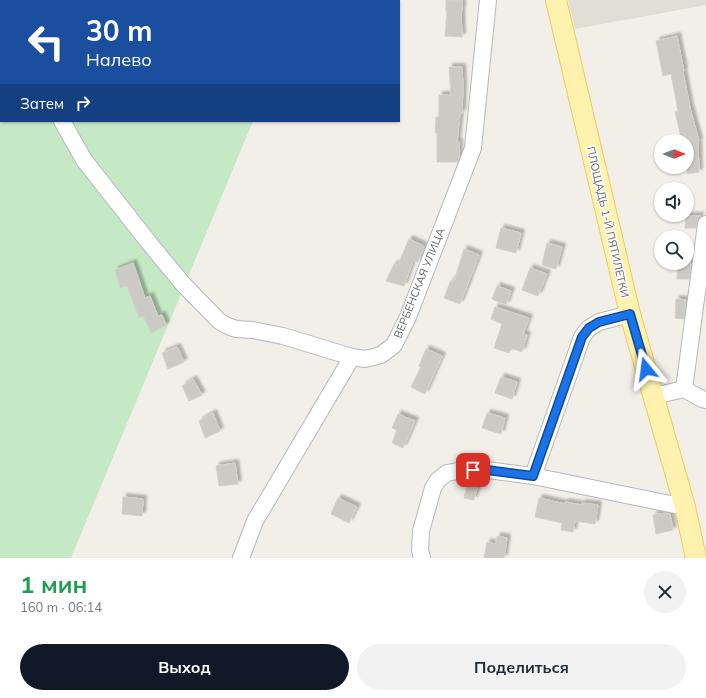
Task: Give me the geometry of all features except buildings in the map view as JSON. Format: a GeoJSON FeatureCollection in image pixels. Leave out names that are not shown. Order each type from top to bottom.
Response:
{"type":"FeatureCollection","features":[{"type":"Feature","properties":{"kind":"main road","name":"ПЛОЩАДЬ 1-Й ПЯТИЛЕТКИ"},"geometry":{"type":"LineString","coordinates":[[556,0],[630,314],[685,507],[696,558]]}},
{"type":"Feature","properties":{"kind":"street","name":"ВЕРБЕНСКАЯ УЛИЦА"},"geometry":{"type":"LineString","coordinates":[[63,122],[84,160],[112,196],[183,284],[219,321],[236,329],[253,330],[283,336],[352,357],[365,359],[380,355],[394,345],[408,317],[473,148],[488,0]]}},
{"type":"Feature","properties":{"kind":"street"},"geometry":{"type":"LineString","coordinates":[[684,389],[706,224]]}},
{"type":"Feature","properties":{"kind":"street"},"geometry":{"type":"LineString","coordinates":[[533,476],[582,337],[589,328],[599,322],[630,314]]}},
{"type":"Feature","properties":{"kind":"street"},"geometry":{"type":"LineString","coordinates":[[241,558],[255,521],[352,357]]}},
{"type":"Feature","properties":{"kind":"street"},"geometry":{"type":"LineString","coordinates":[[654,396],[684,389],[706,400]]}},
{"type":"Feature","properties":{"kind":"street"},"geometry":{"type":"LineString","coordinates":[[422,558],[420,550],[422,531],[433,488],[438,480],[447,473],[487,470],[533,476],[685,507]]}},
{"type":"Feature","properties":{"kind":"shaded area"},"geometry":{"type":"Polygon","coordinates":[[[568,0],[706,0],[706,5],[575,29],[568,0]]]}},
{"type":"Feature","properties":{"kind":"green space"},"geometry":{"type":"Polygon","coordinates":[[[0,122],[253,122],[71,558],[0,558],[0,122]]]}},
{"type":"Feature","properties":{"kind":"route"},"geometry":{"type":"LineString","coordinates":[[473,470],[487,470],[533,476],[582,337],[589,328],[599,322],[630,314],[646,369]]}}]}
